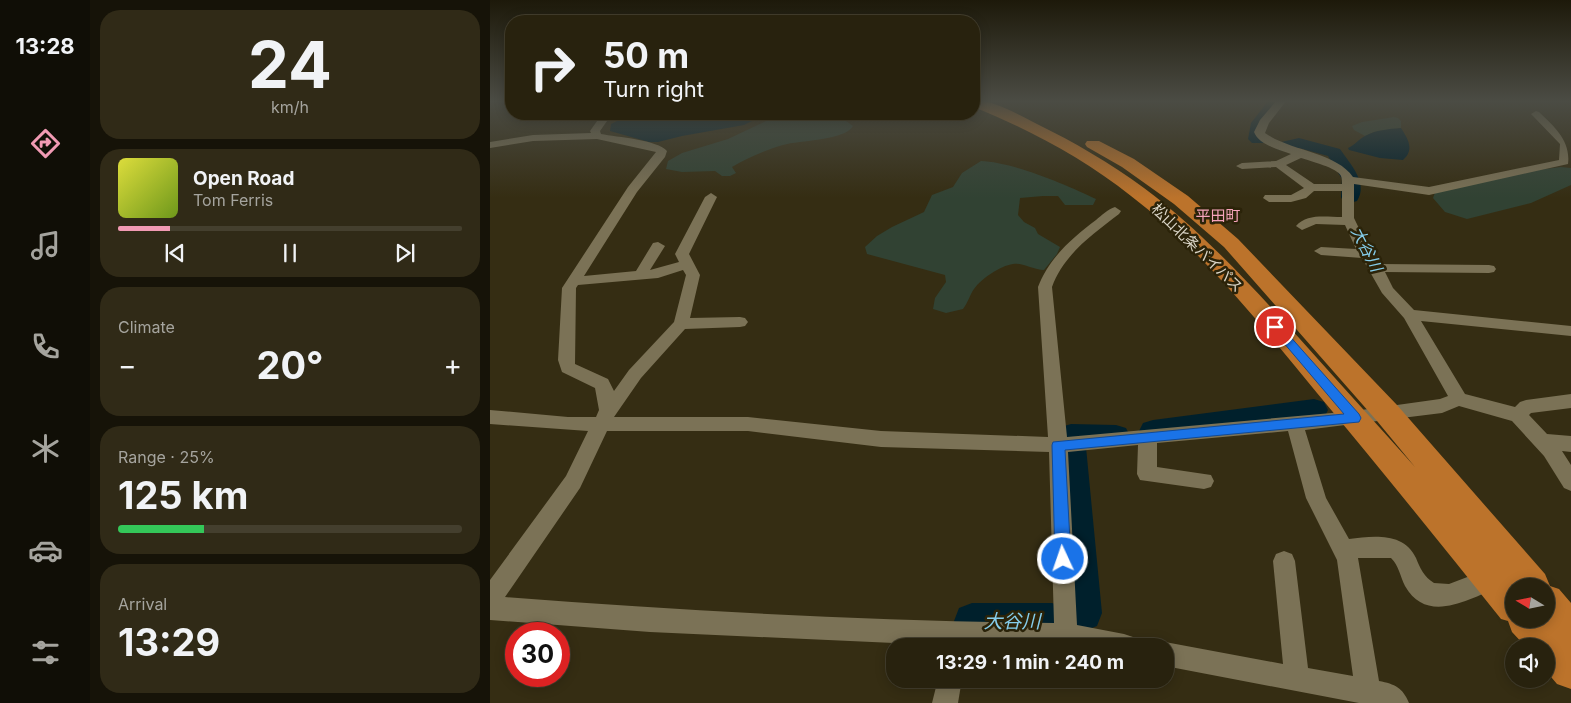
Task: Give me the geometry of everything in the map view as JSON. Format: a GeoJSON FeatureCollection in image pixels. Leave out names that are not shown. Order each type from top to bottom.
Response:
{"type":"FeatureCollection","features":[{"type":"Feature","properties":{"kind":"highway","name":"松山北条バイパス"},"geometry":{"type":"LineString","coordinates":[[1043,133],[1069,146],[1110,172],[1158,209],[1206,252],[1354,418],[1505,595]]}},
{"type":"Feature","properties":{"kind":"highway","name":"松山北条バイパス"},"geometry":{"type":"LineString","coordinates":[[1070,133],[1128,163],[1181,200],[1231,243],[1387,413],[1526,578]]}},
{"type":"Feature","properties":{"kind":"highway"},"geometry":{"type":"LineString","coordinates":[[1555,612],[1571,631]]}},
{"type":"Feature","properties":{"kind":"highway"},"geometry":{"type":"LineString","coordinates":[[1533,628],[1571,670]]}},
{"type":"Feature","properties":{"kind":"street"},"geometry":{"type":"LineString","coordinates":[[1259,133],[1260,136],[1273,144],[1333,164],[1343,171],[1347,184],[1349,221],[1387,290],[1410,315],[1459,399],[1518,415],[1543,442],[1571,482]]}},
{"type":"Feature","properties":{"kind":"street"},"geometry":{"type":"LineString","coordinates":[[1269,198],[1294,198],[1308,192],[1347,184],[1379,183],[1429,191],[1564,162],[1565,144],[1556,133]]}},
{"type":"Feature","properties":{"kind":"street"},"geometry":{"type":"LineString","coordinates":[[490,144],[533,138],[597,136],[632,142],[662,151],[660,157],[632,190],[569,288],[566,360],[568,368],[602,384],[606,393],[604,417]]}},
{"type":"Feature","properties":{"kind":"street"},"geometry":{"type":"LineString","coordinates":[[1242,166],[1278,164],[1300,154]]}},
{"type":"Feature","properties":{"kind":"street"},"geometry":{"type":"LineString","coordinates":[[1278,164],[1308,192],[1308,223],[1349,221]]}},
{"type":"Feature","properties":{"kind":"street"},"geometry":{"type":"LineString","coordinates":[[711,197],[682,254],[693,275],[681,324],[635,374],[604,417],[573,482],[491,608],[928,638]]}},
{"type":"Feature","properties":{"kind":"street"},"geometry":{"type":"LineString","coordinates":[[1066,635],[1058,445],[1045,287],[1048,274],[1061,258],[1115,211]]}},
{"type":"Feature","properties":{"kind":"street"},"geometry":{"type":"LineString","coordinates":[[640,276],[658,246]]}},
{"type":"Feature","properties":{"kind":"street"},"geometry":{"type":"LineString","coordinates":[[1320,252],[1367,254]]}},
{"type":"Feature","properties":{"kind":"street"},"geometry":{"type":"LineString","coordinates":[[573,281],[658,274],[686,264]]}},
{"type":"Feature","properties":{"kind":"street"},"geometry":{"type":"LineString","coordinates":[[1376,268],[1489,269]]}},
{"type":"Feature","properties":{"kind":"street"},"geometry":{"type":"LineString","coordinates":[[1410,315],[1571,331]]}},
{"type":"Feature","properties":{"kind":"street"},"geometry":{"type":"LineString","coordinates":[[681,324],[740,322]]}},
{"type":"Feature","properties":{"kind":"street"},"geometry":{"type":"LineString","coordinates":[[490,416],[568,424],[604,417],[667,423],[748,424],[881,439],[1058,445],[1354,418],[1442,406],[1459,399]]}},
{"type":"Feature","properties":{"kind":"street"},"geometry":{"type":"LineString","coordinates":[[1518,415],[1526,407],[1571,400]]}},
{"type":"Feature","properties":{"kind":"street"},"geometry":{"type":"LineString","coordinates":[[1295,424],[1304,463],[1325,519],[1345,548],[1368,692]]}},
{"type":"Feature","properties":{"kind":"street"},"geometry":{"type":"LineString","coordinates":[[1148,438],[1147,474],[1204,482]]}},
{"type":"Feature","properties":{"kind":"street"},"geometry":{"type":"LineString","coordinates":[[1543,442],[1571,444]]}},
{"type":"Feature","properties":{"kind":"street"},"geometry":{"type":"LineString","coordinates":[[1345,548],[1387,548],[1399,552],[1405,560],[1413,579],[1423,591],[1433,596],[1445,597],[1491,579]]}},
{"type":"Feature","properties":{"kind":"street"},"geometry":{"type":"LineString","coordinates":[[1284,561],[1297,678]]}},
{"type":"Feature","properties":{"kind":"street"},"geometry":{"type":"LineString","coordinates":[[1002,638],[1066,635],[1082,638]]}},
{"type":"Feature","properties":{"kind":"street"},"geometry":{"type":"LineString","coordinates":[[1174,656],[1390,696],[1396,703]]}},
{"type":"Feature","properties":{"kind":"street"},"geometry":{"type":"LineString","coordinates":[[944,703],[948,688]]}},
{"type":"Feature","properties":{"kind":"green space"},"geometry":{"type":"Polygon","coordinates":[[[741,133],[845,133],[821,139],[791,143],[763,152],[732,167],[736,173],[730,176],[722,176],[715,171],[682,172],[666,169],[668,161],[682,153],[728,139],[741,133]]]}},
{"type":"Feature","properties":{"kind":"green space"},"geometry":{"type":"Polygon","coordinates":[[[1359,133],[1372,133],[1365,136],[1359,133]]]}},
{"type":"Feature","properties":{"kind":"green space"},"geometry":{"type":"Polygon","coordinates":[[[981,161],[994,162],[1024,170],[1096,199],[1093,205],[1065,205],[1058,196],[1020,198],[1018,215],[1024,222],[1035,228],[1038,234],[1060,247],[1057,254],[1044,270],[1017,264],[1008,265],[997,270],[977,285],[963,309],[946,313],[933,309],[935,298],[946,282],[945,275],[867,254],[865,247],[877,236],[892,227],[924,212],[932,195],[953,187],[962,173],[981,161]]]}},
{"type":"Feature","properties":{"kind":"green space"},"geometry":{"type":"Polygon","coordinates":[[[1561,167],[1571,168],[1571,185],[1531,203],[1467,219],[1445,212],[1433,198],[1436,190],[1487,176],[1561,167]]]}},
{"type":"Feature","properties":{"kind":"water"},"geometry":{"type":"Polygon","coordinates":[[[616,133],[700,133],[658,142],[649,142],[616,133]]]}},
{"type":"Feature","properties":{"kind":"water"},"geometry":{"type":"Polygon","coordinates":[[[1371,133],[1404,133],[1408,140],[1409,152],[1403,160],[1380,158],[1349,150],[1348,148],[1371,133]]]}},
{"type":"Feature","properties":{"kind":"waterway","name":"大谷川"},"geometry":{"type":"LineString","coordinates":[[1255,133],[1258,140]]}},
{"type":"Feature","properties":{"kind":"waterway","name":"大谷川"},"geometry":{"type":"LineString","coordinates":[[1283,146],[1299,143],[1334,153],[1351,179],[1350,197]]}},
{"type":"Feature","properties":{"kind":"waterway","name":"大谷川"},"geometry":{"type":"LineString","coordinates":[[1153,431],[1314,410]]}},
{"type":"Feature","properties":{"kind":"waterway","name":"大谷川"},"geometry":{"type":"LineString","coordinates":[[1071,435],[1116,436]]}},
{"type":"Feature","properties":{"kind":"waterway","name":"大谷川"},"geometry":{"type":"LineString","coordinates":[[1073,450],[1084,613]]}},
{"type":"Feature","properties":{"kind":"waterway","name":"大谷川"},"geometry":{"type":"LineString","coordinates":[[972,621],[1052,621]]}},
{"type":"Feature","properties":{"kind":"district","name":"平田町"},"geometry":{"type":"Point","coordinates":[1218,216]}},
{"type":"Feature","properties":{"kind":"route"},"geometry":{"type":"LineString","coordinates":[[1063,559],[1058,445],[1092,444],[1354,418],[1275,327]]}}]}
